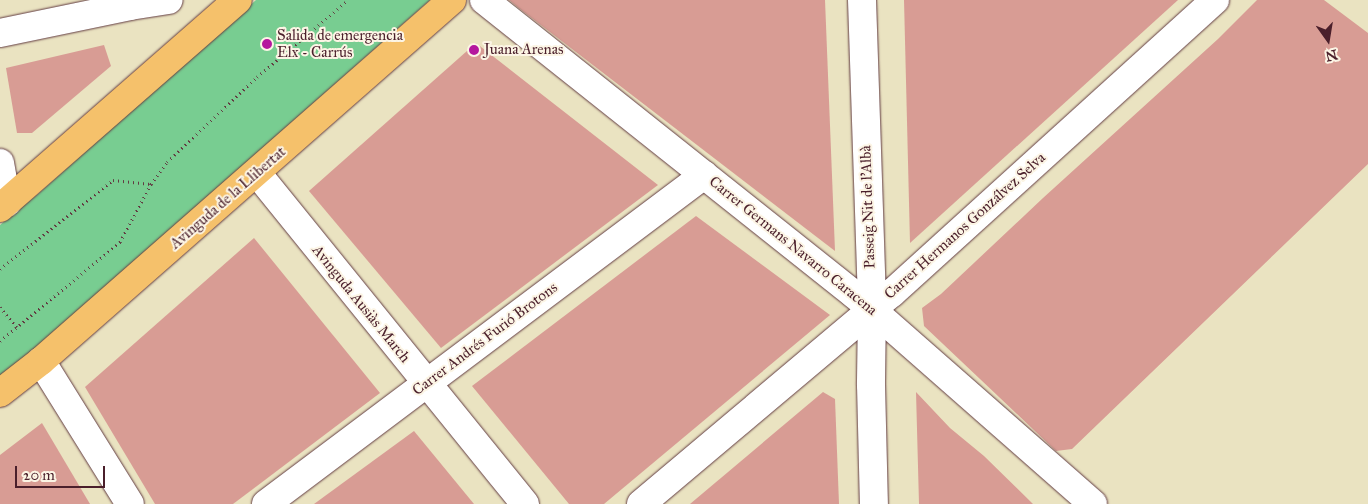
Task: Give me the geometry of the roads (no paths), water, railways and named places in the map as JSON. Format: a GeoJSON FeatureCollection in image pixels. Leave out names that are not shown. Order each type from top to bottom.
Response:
{"type":"FeatureCollection","features":[{"type":"Feature","properties":{"kind":"highway"},"geometry":{"type":"LineString","coordinates":[[3,205],[238,0]]}},
{"type":"Feature","properties":{"kind":"highway","name":"Avinguda de la Llibertat"},"geometry":{"type":"LineString","coordinates":[[0,393],[41,361],[452,0]]}},
{"type":"Feature","properties":{"kind":"street"},"geometry":{"type":"LineString","coordinates":[[0,33],[130,6],[169,0]]}},
{"type":"Feature","properties":{"kind":"street","name":"Carrer Germans Navarro Caracena"},"geometry":{"type":"LineString","coordinates":[[484,0],[872,309],[1093,504]]}},
{"type":"Feature","properties":{"kind":"street","name":"Passeig Nit de l'Albà"},"geometry":{"type":"LineString","coordinates":[[862,0],[872,309],[871,385],[874,504]]}},
{"type":"Feature","properties":{"kind":"street","name":"Carrer Hermanos Gonzálvez Selva"},"geometry":{"type":"LineString","coordinates":[[641,504],[872,309],[1215,0]]}},
{"type":"Feature","properties":{"kind":"street"},"geometry":{"type":"LineString","coordinates":[[0,162],[3,205]]}},
{"type":"Feature","properties":{"kind":"street","name":"Avinguda Ausiàs March"},"geometry":{"type":"LineString","coordinates":[[257,173],[425,384],[524,504]]}},
{"type":"Feature","properties":{"kind":"street","name":"Carrer Andrés Furió Brotons"},"geometry":{"type":"LineString","coordinates":[[266,504],[704,175]]}},
{"type":"Feature","properties":{"kind":"street"},"geometry":{"type":"LineString","coordinates":[[41,361],[130,504]]}},
{"type":"Feature","properties":{"kind":"place","name":"Salida de emergencia Elx - Carrús"},"geometry":{"type":"Point","coordinates":[267,44]}},
{"type":"Feature","properties":{"kind":"place","name":"Juana Arenas"},"geometry":{"type":"Point","coordinates":[474,50]}}]}
